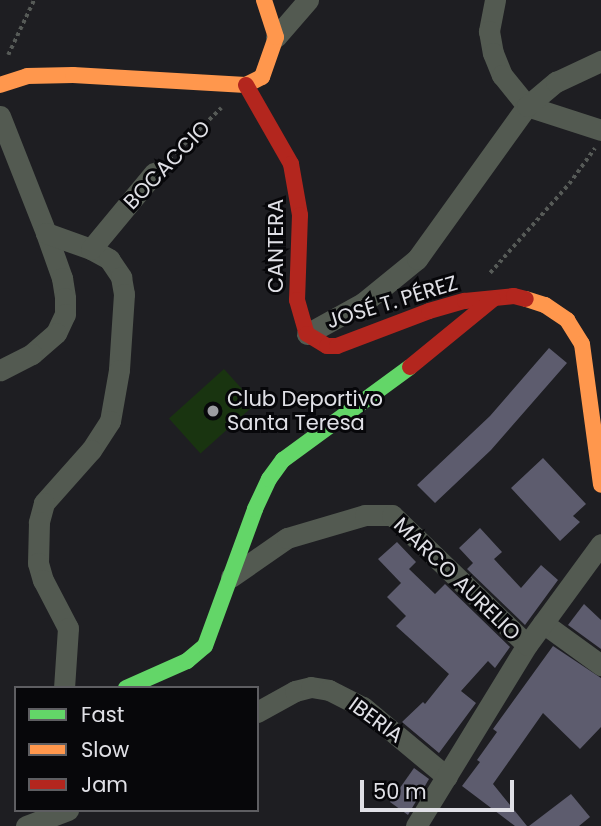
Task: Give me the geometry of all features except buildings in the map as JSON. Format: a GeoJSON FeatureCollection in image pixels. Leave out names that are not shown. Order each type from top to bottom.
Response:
{"type":"FeatureCollection","features":[{"type":"Feature","properties":{"kind":"street"},"geometry":{"type":"LineString","coordinates":[[264,0],[276,37]]}},
{"type":"Feature","properties":{"kind":"street"},"geometry":{"type":"LineString","coordinates":[[0,85],[27,76],[73,75],[246,85],[262,77],[271,58],[276,37],[308,0]]}},
{"type":"Feature","properties":{"kind":"street"},"geometry":{"type":"LineString","coordinates":[[495,0],[489,31],[493,53],[502,75],[527,106],[601,130]]}},
{"type":"Feature","properties":{"kind":"street"},"geometry":{"type":"LineString","coordinates":[[307,334],[363,303],[417,259],[527,106],[556,82],[601,61]]}},
{"type":"Feature","properties":{"kind":"street","name":"CANTERA"},"geometry":{"type":"LineString","coordinates":[[246,85],[291,164],[300,215],[297,300],[307,334]]}},
{"type":"Feature","properties":{"kind":"street"},"geometry":{"type":"LineString","coordinates":[[0,116],[62,278],[65,314],[56,333],[45,344],[0,369]]}},
{"type":"Feature","properties":{"kind":"street","name":"BOCACCIO"},"geometry":{"type":"LineString","coordinates":[[91,248],[154,173]]}},
{"type":"Feature","properties":{"kind":"street"},"geometry":{"type":"LineString","coordinates":[[46,233],[91,248],[118,268],[124,308],[110,421],[90,450],[40,510],[38,563],[43,580],[68,628],[64,686]]}},
{"type":"Feature","properties":{"kind":"street"},"geometry":{"type":"LineString","coordinates":[[131,686],[187,661],[205,646],[255,509],[269,479],[283,460],[394,380],[496,296]]}},
{"type":"Feature","properties":{"kind":"street","name":"JOSÉ T. PÉREZ"},"geometry":{"type":"LineString","coordinates":[[307,334],[327,346],[337,346],[429,311],[496,296],[530,299],[545,305],[576,330],[582,344],[601,485]]}},
{"type":"Feature","properties":{"kind":"street","name":"MARCO AURELIO"},"geometry":{"type":"LineString","coordinates":[[230,578],[286,538],[365,515],[392,514],[527,645]]}},
{"type":"Feature","properties":{"kind":"street"},"geometry":{"type":"LineString","coordinates":[[416,826],[527,645],[601,544]]}},
{"type":"Feature","properties":{"kind":"street"},"geometry":{"type":"LineString","coordinates":[[543,623],[601,665]]}},
{"type":"Feature","properties":{"kind":"street","name":"IBERIA"},"geometry":{"type":"LineString","coordinates":[[259,711],[295,691],[311,687],[329,690],[363,707],[447,777]]}},
{"type":"Feature","properties":{"kind":"street"},"geometry":{"type":"LineString","coordinates":[[26,826],[63,812]]}},
{"type":"Feature","properties":{"kind":"path"},"geometry":{"type":"LineString","coordinates":[[6,59],[34,0]]}},
{"type":"Feature","properties":{"kind":"path","name":"BOCACCIO"},"geometry":{"type":"LineString","coordinates":[[154,173],[246,85]]}},
{"type":"Feature","properties":{"kind":"path"},"geometry":{"type":"LineString","coordinates":[[489,274],[569,184],[601,140]]}},
{"type":"Feature","properties":{"kind":"green space","name":"Club Deportivo Santa Teresa"},"geometry":{"type":"Polygon","coordinates":[[[224,369],[255,404],[200,453],[169,419],[224,369]]]}},
{"type":"Feature","properties":{"kind":"traffic: fast"},"geometry":{"type":"LineString","coordinates":[[131,686],[187,661],[205,646],[255,509],[269,479],[283,460],[410,367]]}},
{"type":"Feature","properties":{"kind":"traffic: slow"},"geometry":{"type":"LineString","coordinates":[[0,85],[27,76],[73,75],[246,85],[262,77],[276,37],[264,0]]}},
{"type":"Feature","properties":{"kind":"traffic: slow"},"geometry":{"type":"LineString","coordinates":[[526,299],[545,305],[567,320],[582,344],[601,485]]}},
{"type":"Feature","properties":{"kind":"traffic: jam"},"geometry":{"type":"LineString","coordinates":[[246,85],[291,164],[300,215],[297,300],[307,334],[327,346],[337,346],[429,311],[465,301],[514,296],[526,299]]}},
{"type":"Feature","properties":{"kind":"traffic: jam"},"geometry":{"type":"LineString","coordinates":[[410,367],[493,299]]}},
{"type":"Feature","properties":{"kind":"place","name":"Club Deportivo Santa Teresa"},"geometry":{"type":"Point","coordinates":[213,411]}}]}
